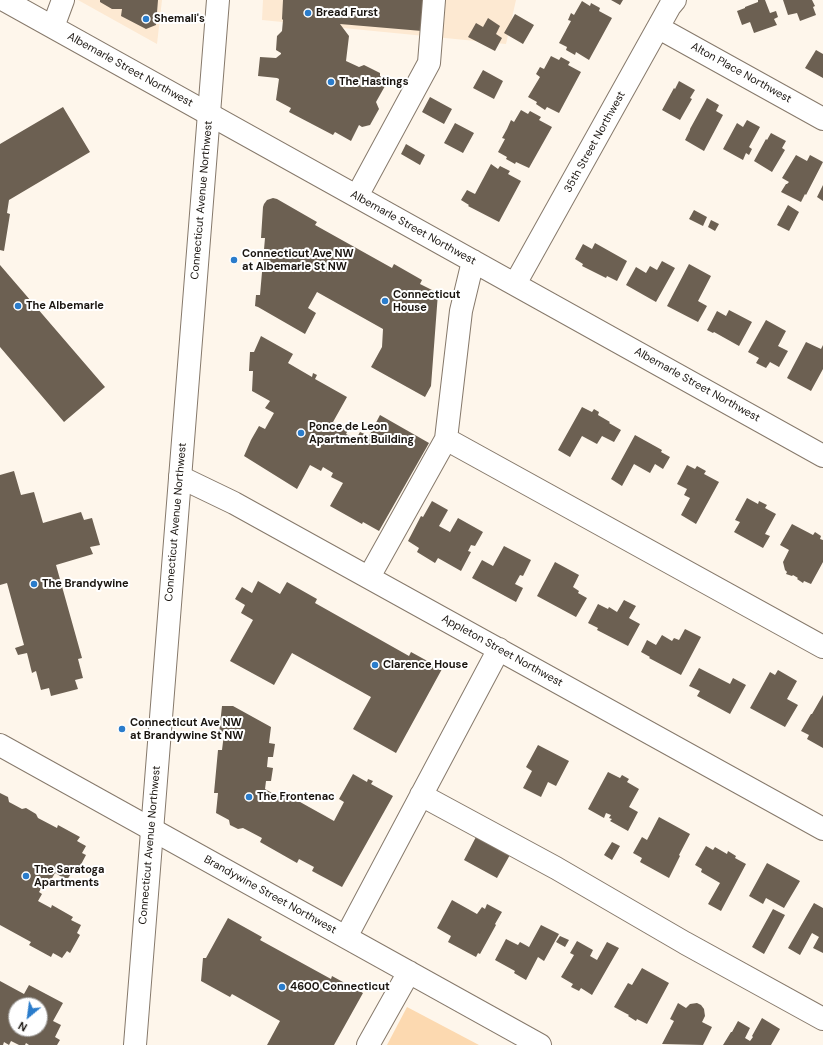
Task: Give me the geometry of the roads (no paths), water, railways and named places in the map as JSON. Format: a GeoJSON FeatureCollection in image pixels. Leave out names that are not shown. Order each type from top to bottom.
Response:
{"type":"FeatureCollection","features":[{"type":"Feature","properties":{"kind":"street","name":"Albemarle Street Northwest"},"geometry":{"type":"LineString","coordinates":[[4,0],[823,456]]}},
{"type":"Feature","properties":{"kind":"street"},"geometry":{"type":"LineString","coordinates":[[53,27],[63,0]]}},
{"type":"Feature","properties":{"kind":"street","name":"Connecticut Avenue Northwest"},"geometry":{"type":"LineString","coordinates":[[135,1045],[218,0]]}},
{"type":"Feature","properties":{"kind":"street"},"geometry":{"type":"LineString","coordinates":[[357,196],[429,63],[434,0]]}},
{"type":"Feature","properties":{"kind":"street","name":"35th Street Northwest"},"geometry":{"type":"LineString","coordinates":[[515,284],[675,0]]}},
{"type":"Feature","properties":{"kind":"street","name":"Alton Place Northwest"},"geometry":{"type":"LineString","coordinates":[[659,28],[823,119]]}},
{"type":"Feature","properties":{"kind":"street"},"geometry":{"type":"LineString","coordinates":[[369,577],[446,439],[461,311],[473,261]]}},
{"type":"Feature","properties":{"kind":"street"},"geometry":{"type":"LineString","coordinates":[[446,439],[823,647]]}},
{"type":"Feature","properties":{"kind":"street","name":"Appleton Street Northwest"},"geometry":{"type":"LineString","coordinates":[[180,477],[234,503],[823,829]]}},
{"type":"Feature","properties":{"kind":"street"},"geometry":{"type":"LineString","coordinates":[[346,937],[499,650]]}},
{"type":"Feature","properties":{"kind":"street","name":"Brandywine Street Northwest"},"geometry":{"type":"LineString","coordinates":[[0,745],[540,1045]]}},
{"type":"Feature","properties":{"kind":"street"},"geometry":{"type":"LineString","coordinates":[[421,795],[556,868],[684,944],[823,1019]]}},
{"type":"Feature","properties":{"kind":"street"},"geometry":{"type":"LineString","coordinates":[[368,1045],[409,972]]}},
{"type":"Feature","properties":{"kind":"place","name":"Bread Furst"},"geometry":{"type":"Point","coordinates":[308,13]}},
{"type":"Feature","properties":{"kind":"place","name":"Shemali's"},"geometry":{"type":"Point","coordinates":[146,19]}},
{"type":"Feature","properties":{"kind":"place","name":"The Hastings"},"geometry":{"type":"Point","coordinates":[331,82]}},
{"type":"Feature","properties":{"kind":"place","name":"Connecticut Ave NW at Albemarle St NW"},"geometry":{"type":"Point","coordinates":[234,260]}},
{"type":"Feature","properties":{"kind":"place","name":"Connecticut House"},"geometry":{"type":"Point","coordinates":[385,301]}},
{"type":"Feature","properties":{"kind":"place","name":"The Albemarle"},"geometry":{"type":"Point","coordinates":[18,306]}},
{"type":"Feature","properties":{"kind":"place","name":"Ponce de Leon Apartment Building"},"geometry":{"type":"Point","coordinates":[301,433]}},
{"type":"Feature","properties":{"kind":"place","name":"The Brandywine"},"geometry":{"type":"Point","coordinates":[34,584]}},
{"type":"Feature","properties":{"kind":"place","name":"Clarence House"},"geometry":{"type":"Point","coordinates":[375,665]}},
{"type":"Feature","properties":{"kind":"place","name":"Connecticut Ave NW at Brandywine St NW"},"geometry":{"type":"Point","coordinates":[122,729]}},
{"type":"Feature","properties":{"kind":"place","name":"The Frontenac"},"geometry":{"type":"Point","coordinates":[249,797]}},
{"type":"Feature","properties":{"kind":"place","name":"The Saratoga Apartments"},"geometry":{"type":"Point","coordinates":[26,876]}},
{"type":"Feature","properties":{"kind":"place","name":"4600 Connecticut"},"geometry":{"type":"Point","coordinates":[282,987]}}]}
